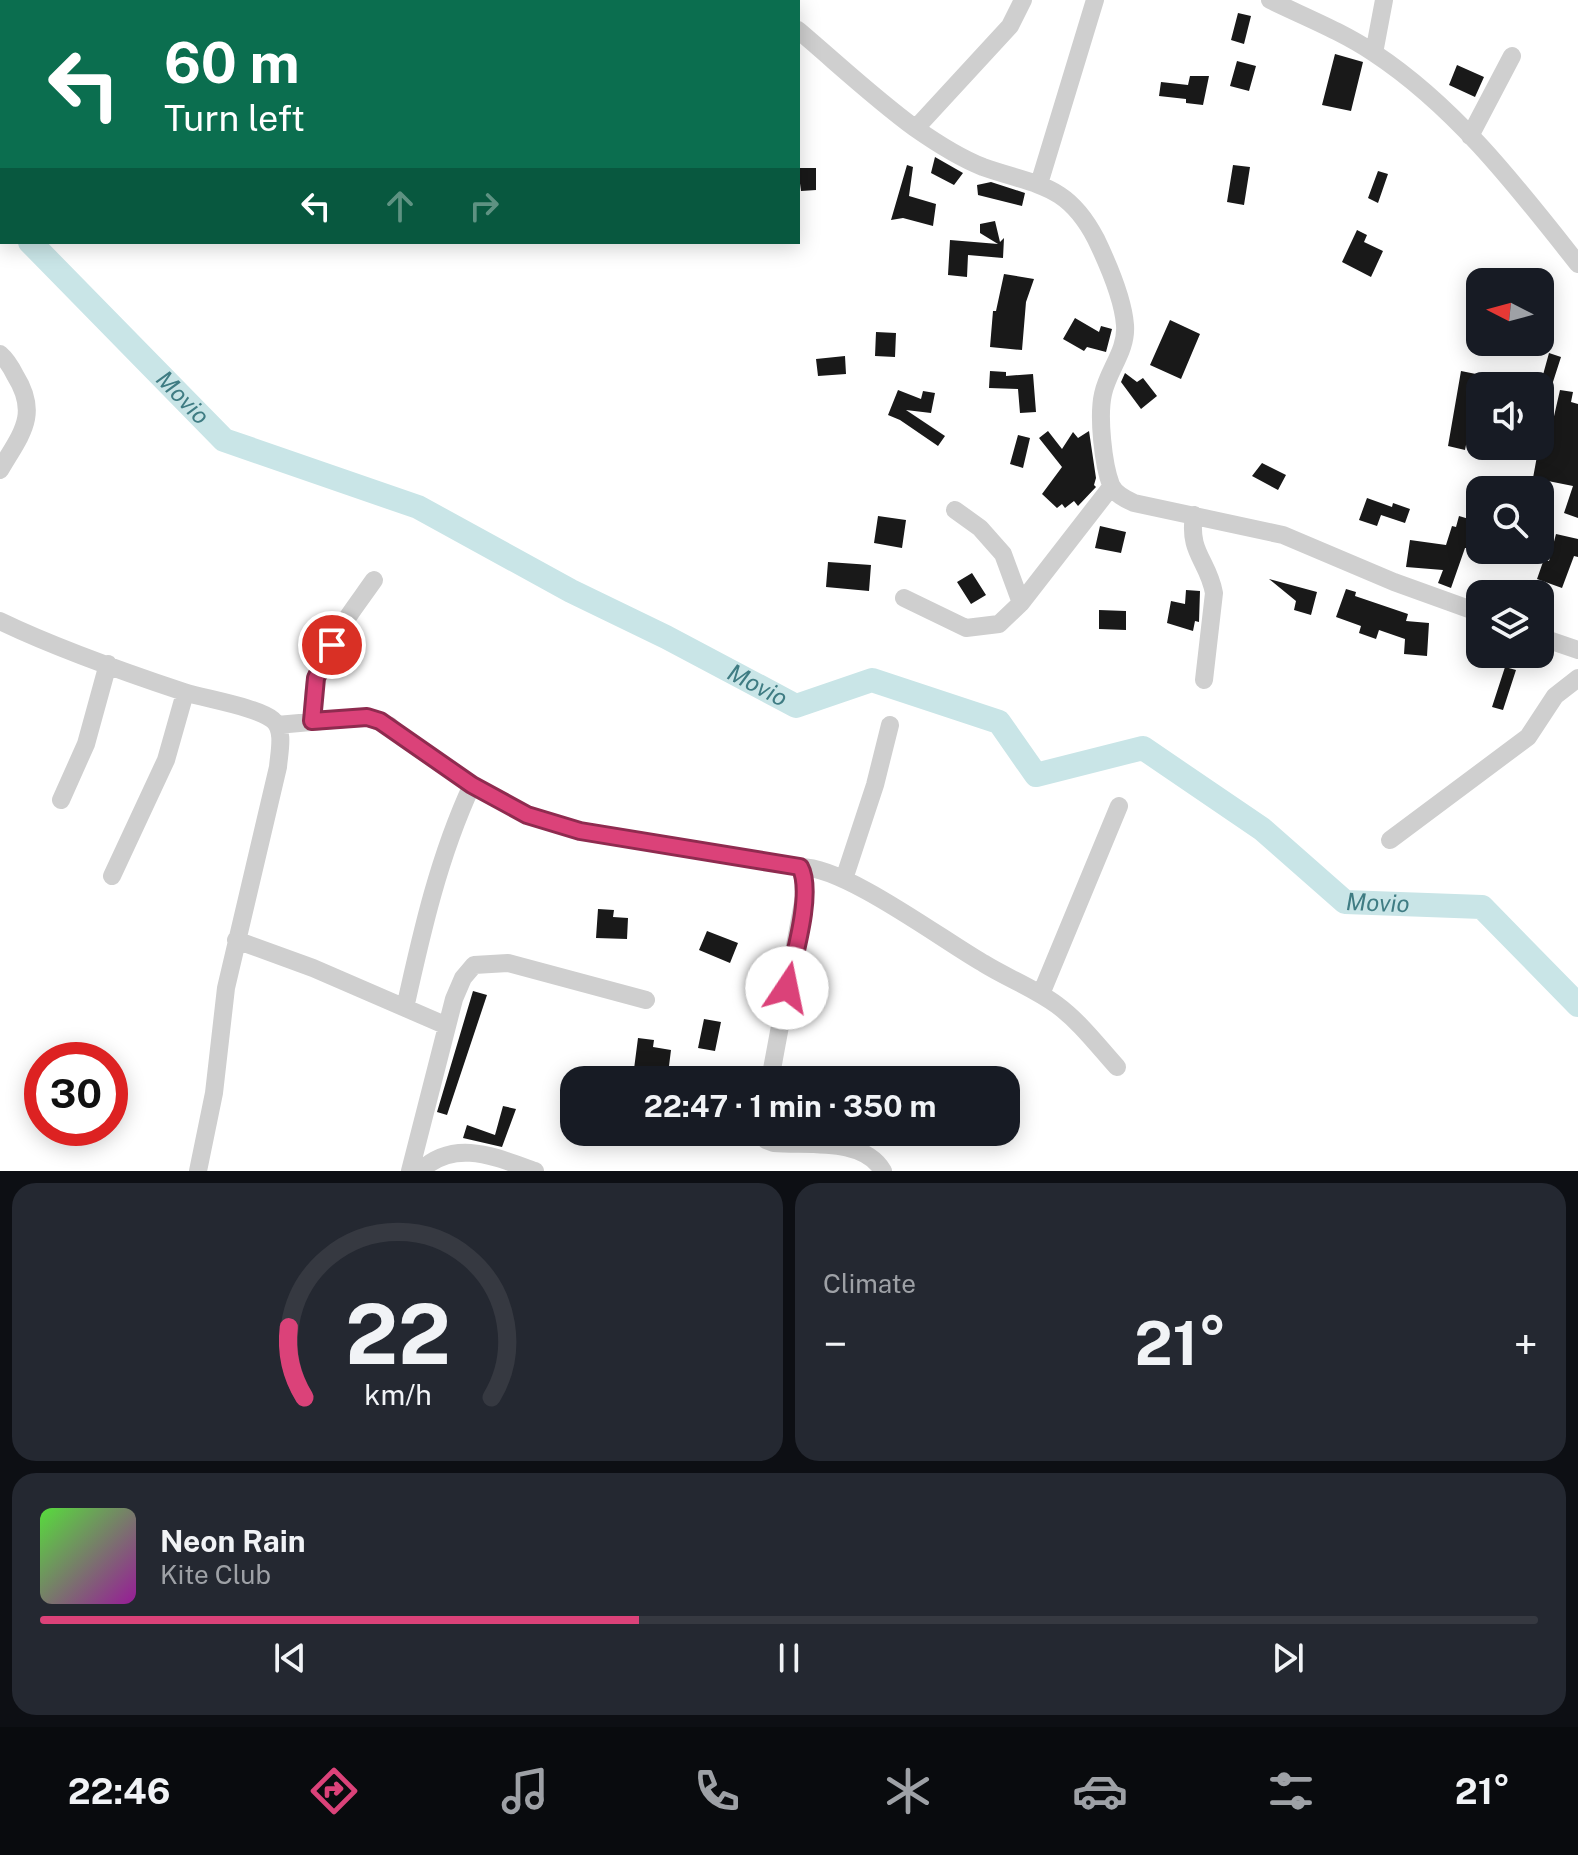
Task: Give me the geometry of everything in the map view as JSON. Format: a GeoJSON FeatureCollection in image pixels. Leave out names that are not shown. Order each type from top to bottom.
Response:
{"type":"FeatureCollection","features":[{"type":"Feature","properties":{"kind":"street"},"geometry":{"type":"LineString","coordinates":[[916,128],[1010,26],[1023,0]]}},
{"type":"Feature","properties":{"kind":"street"},"geometry":{"type":"LineString","coordinates":[[1039,184],[1095,0]]}},
{"type":"Feature","properties":{"kind":"street"},"geometry":{"type":"LineString","coordinates":[[1270,0],[1323,23],[1374,53],[1428,95],[1470,136],[1578,264]]}},
{"type":"Feature","properties":{"kind":"street"},"geometry":{"type":"LineString","coordinates":[[1374,53],[1384,0]]}},
{"type":"Feature","properties":{"kind":"street"},"geometry":{"type":"LineString","coordinates":[[800,32],[916,128],[980,166],[1039,184],[1071,201],[1081,215],[1096,240],[1125,326],[1123,345],[1103,394],[1101,412],[1111,487],[1123,498],[1283,535],[1394,582],[1466,608]]}},
{"type":"Feature","properties":{"kind":"street"},"geometry":{"type":"LineString","coordinates":[[1470,136],[1512,56]]}},
{"type":"Feature","properties":{"kind":"street"},"geometry":{"type":"LineString","coordinates":[[0,354],[24,389],[28,407],[23,431],[0,470]]}},
{"type":"Feature","properties":{"kind":"street"},"geometry":{"type":"LineString","coordinates":[[904,598],[955,623],[976,628],[999,624],[1021,603],[1111,487]]}},
{"type":"Feature","properties":{"kind":"street"},"geometry":{"type":"LineString","coordinates":[[955,510],[980,528],[1003,554],[1021,603]]}},
{"type":"Feature","properties":{"kind":"street"},"geometry":{"type":"LineString","coordinates":[[1194,515],[1192,540],[1214,593],[1204,680]]}},
{"type":"Feature","properties":{"kind":"street"},"geometry":{"type":"LineString","coordinates":[[312,721],[320,667],[344,622],[374,580]]}},
{"type":"Feature","properties":{"kind":"street"},"geometry":{"type":"LineString","coordinates":[[0,621],[185,693],[259,713],[277,725],[280,734],[278,767],[236,940],[220,1025],[214,1093],[198,1171]]}},
{"type":"Feature","properties":{"kind":"street"},"geometry":{"type":"LineString","coordinates":[[1554,642],[1578,650]]}},
{"type":"Feature","properties":{"kind":"street"},"geometry":{"type":"LineString","coordinates":[[61,800],[86,744],[108,664]]}},
{"type":"Feature","properties":{"kind":"street"},"geometry":{"type":"LineString","coordinates":[[1390,840],[1528,737],[1555,696],[1578,678]]}},
{"type":"Feature","properties":{"kind":"street"},"geometry":{"type":"LineString","coordinates":[[112,876],[166,760],[185,693]]}},
{"type":"Feature","properties":{"kind":"street"},"geometry":{"type":"LineString","coordinates":[[277,725],[367,717],[380,721],[472,785],[527,815],[580,831],[824,871],[844,879],[1060,1007],[1117,1067]]}},
{"type":"Feature","properties":{"kind":"street"},"geometry":{"type":"LineString","coordinates":[[844,879],[875,785],[890,725]]}},
{"type":"Feature","properties":{"kind":"street"},"geometry":{"type":"LineString","coordinates":[[405,1008],[433,889],[457,817],[472,785]]}},
{"type":"Feature","properties":{"kind":"street"},"geometry":{"type":"LineString","coordinates":[[1041,994],[1119,806]]}},
{"type":"Feature","properties":{"kind":"street"},"geometry":{"type":"LineString","coordinates":[[773,1066],[804,897],[800,867]]}},
{"type":"Feature","properties":{"kind":"street"},"geometry":{"type":"LineString","coordinates":[[236,940],[313,968],[447,1026]]}},
{"type":"Feature","properties":{"kind":"street"},"geometry":{"type":"LineString","coordinates":[[410,1171],[454,999],[463,978],[474,965],[508,963],[646,1000]]}},
{"type":"Feature","properties":{"kind":"street"},"geometry":{"type":"LineString","coordinates":[[809,1146],[855,1150],[872,1158],[883,1171]]}},
{"type":"Feature","properties":{"kind":"street"},"geometry":{"type":"LineString","coordinates":[[420,1171],[432,1160],[446,1154],[466,1152],[485,1154],[535,1171]]}},
{"type":"Feature","properties":{"kind":"building"},"geometry":{"type":"Polygon","coordinates":[[[1238,13],[1251,16],[1244,44],[1231,40],[1238,13]]]}},
{"type":"Feature","properties":{"kind":"building"},"geometry":{"type":"Polygon","coordinates":[[[1335,54],[1363,62],[1351,111],[1322,105],[1335,54]]]}},
{"type":"Feature","properties":{"kind":"building"},"geometry":{"type":"Polygon","coordinates":[[[1237,61],[1256,66],[1249,91],[1230,86],[1237,61]]]}},
{"type":"Feature","properties":{"kind":"building"},"geometry":{"type":"Polygon","coordinates":[[[1457,65],[1484,77],[1475,97],[1449,85],[1457,65]]]}},
{"type":"Feature","properties":{"kind":"building"},"geometry":{"type":"Polygon","coordinates":[[[1190,76],[1209,76],[1203,105],[1186,103],[1186,99],[1159,96],[1161,82],[1188,85],[1190,76]]]}},
{"type":"Feature","properties":{"kind":"building"},"geometry":{"type":"Polygon","coordinates":[[[935,157],[963,173],[954,185],[931,173],[935,157]]]}},
{"type":"Feature","properties":{"kind":"building"},"geometry":{"type":"Polygon","coordinates":[[[907,165],[913,167],[909,196],[936,204],[933,226],[903,218],[891,220],[907,165]]]}},
{"type":"Feature","properties":{"kind":"building"},"geometry":{"type":"Polygon","coordinates":[[[1233,165],[1250,167],[1244,205],[1227,202],[1233,165]]]}},
{"type":"Feature","properties":{"kind":"building"},"geometry":{"type":"Polygon","coordinates":[[[800,168],[816,168],[816,190],[801,191],[800,168]]]}},
{"type":"Feature","properties":{"kind":"building"},"geometry":{"type":"Polygon","coordinates":[[[1378,171],[1388,174],[1378,203],[1368,198],[1378,171]]]}},
{"type":"Feature","properties":{"kind":"building"},"geometry":{"type":"Polygon","coordinates":[[[991,182],[1025,193],[1022,206],[978,195],[977,185],[991,182]]]}},
{"type":"Feature","properties":{"kind":"building"},"geometry":{"type":"Polygon","coordinates":[[[995,221],[1000,242],[1004,238],[1003,258],[968,255],[967,277],[948,275],[950,240],[998,244],[980,233],[980,224],[995,221]]]}},
{"type":"Feature","properties":{"kind":"building"},"geometry":{"type":"Polygon","coordinates":[[[1357,230],[1367,235],[1364,242],[1383,251],[1371,277],[1342,262],[1357,230]]]}},
{"type":"Feature","properties":{"kind":"building"},"geometry":{"type":"Polygon","coordinates":[[[1004,274],[1034,279],[1026,302],[1022,350],[990,347],[993,311],[996,311],[1004,274]]]}},
{"type":"Feature","properties":{"kind":"building"},"geometry":{"type":"Polygon","coordinates":[[[1075,318],[1099,332],[1101,326],[1112,329],[1106,352],[1087,347],[1084,351],[1063,339],[1075,318]]]}},
{"type":"Feature","properties":{"kind":"building"},"geometry":{"type":"Polygon","coordinates":[[[1170,320],[1200,334],[1181,379],[1150,365],[1170,320]]]}},
{"type":"Feature","properties":{"kind":"building"},"geometry":{"type":"Polygon","coordinates":[[[876,332],[896,333],[895,357],[875,356],[876,332]]]}},
{"type":"Feature","properties":{"kind":"building"},"geometry":{"type":"Polygon","coordinates":[[[845,356],[846,374],[818,376],[816,359],[845,356]]]}},
{"type":"Feature","properties":{"kind":"building"},"geometry":{"type":"Polygon","coordinates":[[[1548,356],[1561,357],[1554,379],[1554,372],[1544,372],[1548,356]]]}},
{"type":"Feature","properties":{"kind":"building"},"geometry":{"type":"Polygon","coordinates":[[[990,371],[1006,372],[1006,376],[1033,374],[1036,412],[1020,413],[1018,389],[989,388],[990,371]]]}},
{"type":"Feature","properties":{"kind":"building"},"geometry":{"type":"Polygon","coordinates":[[[1461,371],[1466,372],[1465,450],[1448,446],[1461,371]]]}},
{"type":"Feature","properties":{"kind":"building"},"geometry":{"type":"Polygon","coordinates":[[[1125,373],[1137,382],[1143,378],[1157,396],[1141,409],[1121,382],[1125,373]]]}},
{"type":"Feature","properties":{"kind":"building"},"geometry":{"type":"Polygon","coordinates":[[[898,390],[921,399],[923,391],[935,393],[931,413],[906,410],[945,436],[938,446],[888,415],[898,390]]]}},
{"type":"Feature","properties":{"kind":"building"},"geometry":{"type":"Polygon","coordinates":[[[1560,390],[1573,392],[1571,402],[1578,404],[1578,518],[1564,513],[1573,486],[1554,482],[1554,476],[1533,476],[1536,460],[1554,460],[1554,416],[1560,390]]]}},
{"type":"Feature","properties":{"kind":"building"},"geometry":{"type":"Polygon","coordinates":[[[1048,431],[1062,449],[1073,432],[1078,438],[1089,431],[1096,487],[1078,506],[1074,501],[1065,508],[1062,504],[1057,508],[1042,494],[1062,467],[1039,438],[1048,431]]]}},
{"type":"Feature","properties":{"kind":"building"},"geometry":{"type":"Polygon","coordinates":[[[1018,435],[1030,438],[1023,468],[1010,464],[1018,435]]]}},
{"type":"Feature","properties":{"kind":"building"},"geometry":{"type":"Polygon","coordinates":[[[1262,463],[1286,475],[1278,490],[1252,476],[1262,463]]]}},
{"type":"Feature","properties":{"kind":"building"},"geometry":{"type":"Polygon","coordinates":[[[1367,498],[1392,507],[1393,503],[1410,509],[1405,523],[1381,515],[1377,526],[1359,520],[1367,498]]]}},
{"type":"Feature","properties":{"kind":"building"},"geometry":{"type":"Polygon","coordinates":[[[878,516],[906,520],[902,548],[874,543],[878,516]]]}},
{"type":"Feature","properties":{"kind":"building"},"geometry":{"type":"Polygon","coordinates":[[[1459,516],[1466,518],[1466,548],[1451,588],[1438,583],[1443,570],[1406,567],[1410,540],[1446,545],[1459,516]]]}},
{"type":"Feature","properties":{"kind":"building"},"geometry":{"type":"Polygon","coordinates":[[[1100,526],[1126,532],[1121,553],[1095,548],[1100,526]]]}},
{"type":"Feature","properties":{"kind":"building"},"geometry":{"type":"Polygon","coordinates":[[[1556,534],[1578,539],[1578,557],[1574,556],[1562,588],[1554,585],[1554,580],[1537,579],[1542,564],[1554,564],[1556,534]]]}},
{"type":"Feature","properties":{"kind":"building"},"geometry":{"type":"Polygon","coordinates":[[[828,562],[871,565],[869,591],[826,587],[828,562]]]}},
{"type":"Feature","properties":{"kind":"building"},"geometry":{"type":"Polygon","coordinates":[[[972,573],[986,595],[971,604],[957,582],[972,573]]]}},
{"type":"Feature","properties":{"kind":"building"},"geometry":{"type":"Polygon","coordinates":[[[1269,579],[1317,592],[1311,615],[1294,610],[1296,601],[1269,579]]]}},
{"type":"Feature","properties":{"kind":"building"},"geometry":{"type":"Polygon","coordinates":[[[1346,589],[1356,592],[1355,596],[1408,614],[1406,621],[1429,623],[1427,656],[1404,654],[1405,639],[1379,630],[1376,639],[1359,633],[1361,626],[1336,617],[1346,589]]]}},
{"type":"Feature","properties":{"kind":"building"},"geometry":{"type":"Polygon","coordinates":[[[1186,590],[1200,591],[1199,622],[1195,621],[1193,631],[1167,623],[1171,601],[1185,604],[1186,590]]]}},
{"type":"Feature","properties":{"kind":"building"},"geometry":{"type":"Polygon","coordinates":[[[1099,610],[1126,611],[1126,630],[1099,629],[1099,610]]]}},
{"type":"Feature","properties":{"kind":"building"},"geometry":{"type":"Polygon","coordinates":[[[1505,668],[1516,670],[1503,710],[1492,707],[1505,668]]]}},
{"type":"Feature","properties":{"kind":"building"},"geometry":{"type":"Polygon","coordinates":[[[598,909],[614,910],[613,917],[628,918],[627,939],[596,938],[598,909]]]}},
{"type":"Feature","properties":{"kind":"building"},"geometry":{"type":"Polygon","coordinates":[[[707,931],[738,943],[730,963],[699,950],[707,931]]]}},
{"type":"Feature","properties":{"kind":"building"},"geometry":{"type":"Polygon","coordinates":[[[473,991],[487,995],[447,1115],[437,1112],[473,991]]]}},
{"type":"Feature","properties":{"kind":"building"},"geometry":{"type":"Polygon","coordinates":[[[704,1019],[721,1022],[715,1051],[698,1048],[704,1019]]]}},
{"type":"Feature","properties":{"kind":"building"},"geometry":{"type":"Polygon","coordinates":[[[638,1038],[654,1040],[653,1047],[671,1050],[669,1066],[634,1066],[638,1038]]]}},
{"type":"Feature","properties":{"kind":"building"},"geometry":{"type":"Polygon","coordinates":[[[503,1106],[516,1109],[502,1147],[463,1138],[467,1125],[495,1135],[503,1106]]]}},
{"type":"Feature","properties":{"kind":"waterway","name":"Movio"},"geometry":{"type":"LineString","coordinates":[[32,244],[224,440],[418,507],[571,591],[796,706],[872,680],[999,722],[1036,775],[1143,748],[1262,829],[1345,902],[1482,907],[1578,1005]]}},
{"type":"Feature","properties":{"kind":"route"},"geometry":{"type":"LineString","coordinates":[[332,645],[316,678],[312,721],[367,717],[380,721],[472,785],[527,815],[580,831],[800,867],[804,897],[787,988]]}}]}
